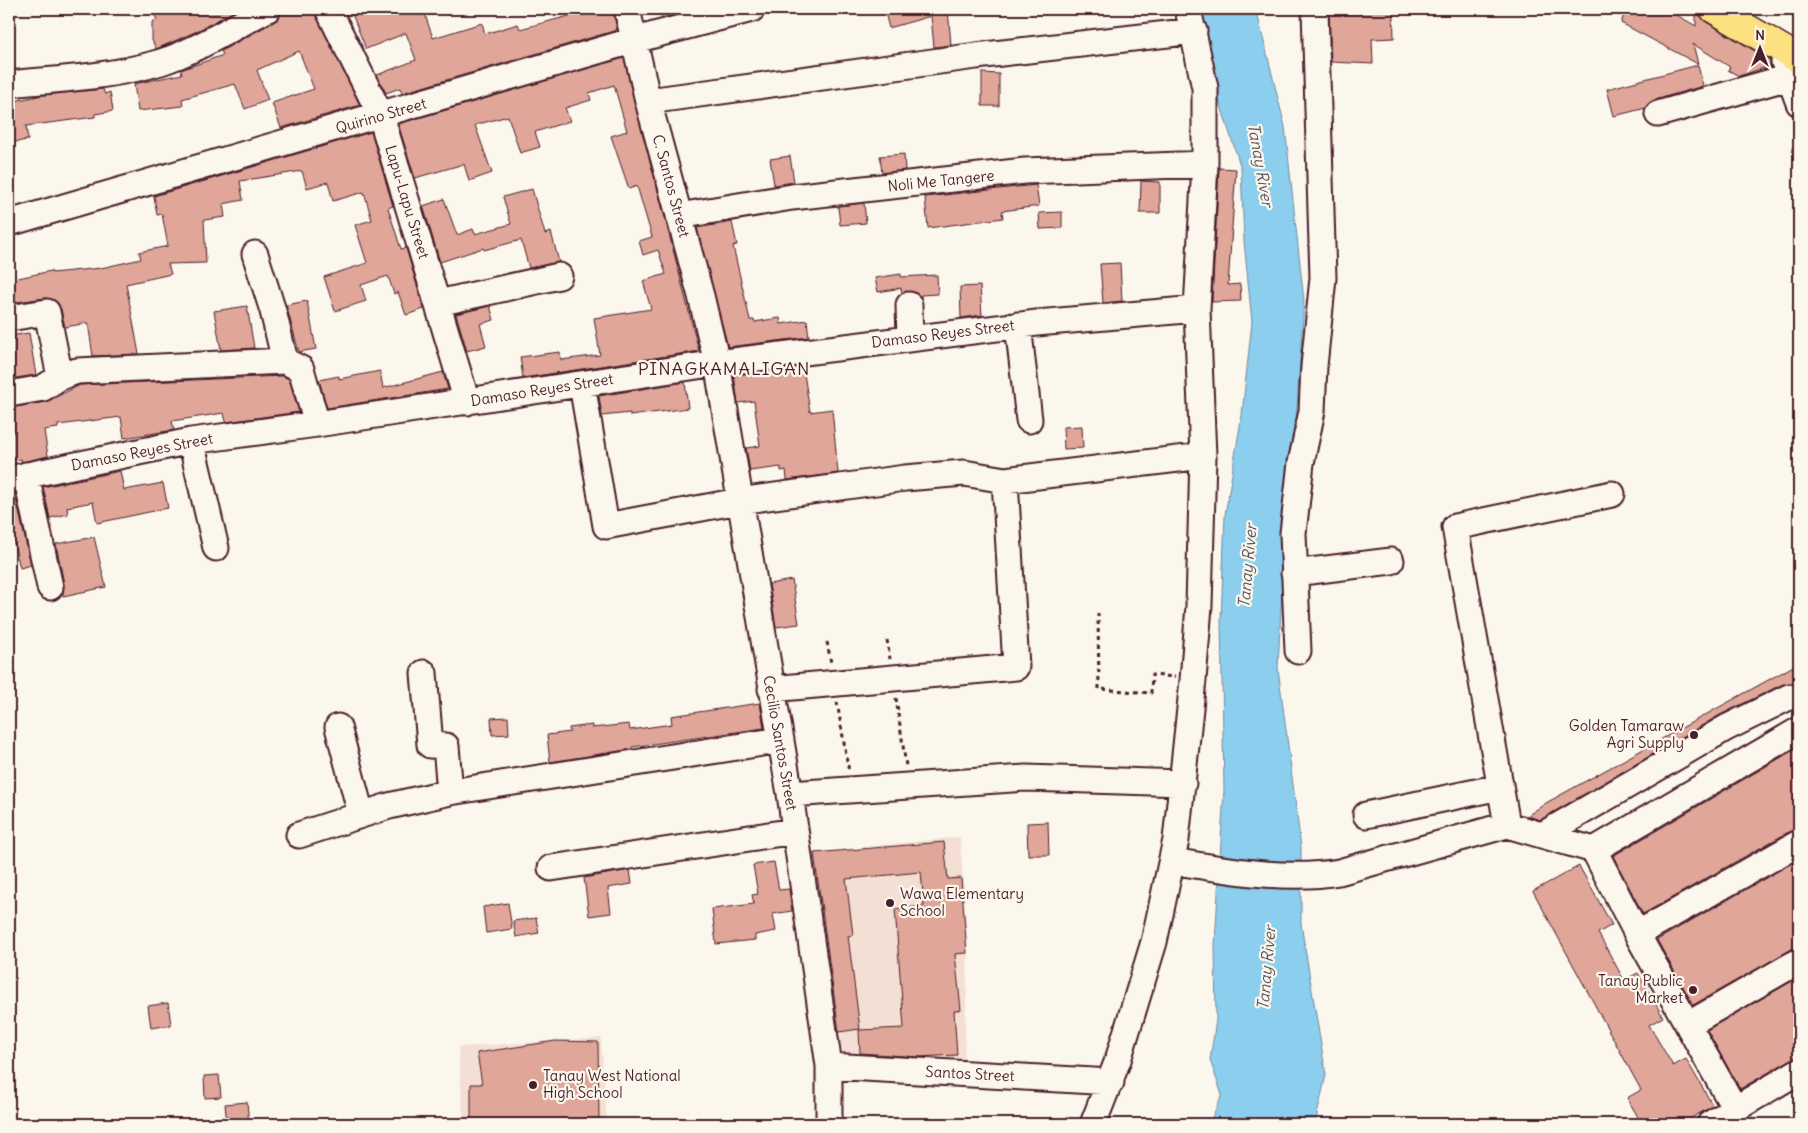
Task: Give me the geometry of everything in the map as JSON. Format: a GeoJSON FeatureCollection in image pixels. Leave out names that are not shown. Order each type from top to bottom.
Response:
{"type":"FeatureCollection","features":[{"type":"Feature","properties":{"kind":"main road"},"geometry":{"type":"LineString","coordinates":[[1714,9],[1789,61]]}},
{"type":"Feature","properties":{"kind":"street"},"geometry":{"type":"LineString","coordinates":[[9,84],[117,73],[161,62],[186,52],[268,9]]}},
{"type":"Feature","properties":{"kind":"street","name":"Lapu-Lapu Street"},"geometry":{"type":"LineString","coordinates":[[328,9],[381,116],[467,402]]}},
{"type":"Feature","properties":{"kind":"street","name":"C. Santos Street"},"geometry":{"type":"LineString","coordinates":[[627,9],[648,101],[716,363]]}},
{"type":"Feature","properties":{"kind":"street","name":"Quirino Street"},"geometry":{"type":"LineString","coordinates":[[9,223],[381,116],[635,40],[752,9]]}},
{"type":"Feature","properties":{"kind":"street"},"geometry":{"type":"LineString","coordinates":[[1298,651],[1293,533],[1301,462],[1312,411],[1314,366],[1323,278],[1315,9]]}},
{"type":"Feature","properties":{"kind":"street"},"geometry":{"type":"LineString","coordinates":[[648,101],[976,56],[1191,20],[1205,88],[1204,164],[1197,309],[1204,456],[1199,606],[1193,680],[1183,783],[1172,861],[1154,942],[1111,1082],[1093,1124]]}},
{"type":"Feature","properties":{"kind":"street"},"geometry":{"type":"LineString","coordinates":[[1658,114],[1789,61],[1799,103]]}},
{"type":"Feature","properties":{"kind":"street","name":"Noli Me Tangere"},"geometry":{"type":"LineString","coordinates":[[679,216],[792,197],[1024,172],[1204,164]]}},
{"type":"Feature","properties":{"kind":"street"},"geometry":{"type":"LineString","coordinates":[[255,254],[273,311],[285,362]]}},
{"type":"Feature","properties":{"kind":"street"},"geometry":{"type":"LineString","coordinates":[[438,302],[559,276]]}},
{"type":"Feature","properties":{"kind":"street"},"geometry":{"type":"LineString","coordinates":[[909,305],[910,338]]}},
{"type":"Feature","properties":{"kind":"street","name":"Damaso Reyes Street"},"geometry":{"type":"LineString","coordinates":[[17,477],[191,441],[467,402],[716,363],[1018,325],[1197,309]]}},
{"type":"Feature","properties":{"kind":"street"},"geometry":{"type":"LineString","coordinates":[[9,318],[47,312],[60,377]]}},
{"type":"Feature","properties":{"kind":"street"},"geometry":{"type":"LineString","coordinates":[[1018,325],[1028,420]]}},
{"type":"Feature","properties":{"kind":"street"},"geometry":{"type":"LineString","coordinates":[[9,394],[43,388],[60,377],[77,371],[285,362],[301,369],[317,424]]}},
{"type":"Feature","properties":{"kind":"street","name":"Cecilio Santos Street"},"geometry":{"type":"LineString","coordinates":[[716,363],[790,794],[830,1066],[829,1124]]}},
{"type":"Feature","properties":{"kind":"street"},"geometry":{"type":"LineString","coordinates":[[582,384],[606,526],[739,501],[905,478],[964,473],[1005,480],[1204,456]]}},
{"type":"Feature","properties":{"kind":"street"},"geometry":{"type":"LineString","coordinates":[[191,441],[216,548]]}},
{"type":"Feature","properties":{"kind":"street"},"geometry":{"type":"LineString","coordinates":[[17,477],[50,587]]}},
{"type":"Feature","properties":{"kind":"street"},"geometry":{"type":"LineString","coordinates":[[771,689],[1016,667],[1005,480]]}},
{"type":"Feature","properties":{"kind":"street"},"geometry":{"type":"LineString","coordinates":[[1507,825],[1455,527],[1612,494]]}},
{"type":"Feature","properties":{"kind":"street"},"geometry":{"type":"LineString","coordinates":[[1294,574],[1391,560]]}},
{"type":"Feature","properties":{"kind":"street"},"geometry":{"type":"LineString","coordinates":[[424,673],[430,745],[446,746],[450,792]]}},
{"type":"Feature","properties":{"kind":"street"},"geometry":{"type":"LineString","coordinates":[[1544,834],[1726,728],[1796,702]]}},
{"type":"Feature","properties":{"kind":"street"},"geometry":{"type":"LineString","coordinates":[[338,727],[361,814]]}},
{"type":"Feature","properties":{"kind":"street"},"geometry":{"type":"LineString","coordinates":[[1594,850],[1799,730]]}},
{"type":"Feature","properties":{"kind":"street"},"geometry":{"type":"LineString","coordinates":[[298,835],[361,814],[450,792],[781,740]]}},
{"type":"Feature","properties":{"kind":"street"},"geometry":{"type":"LineString","coordinates":[[790,794],[1026,778],[1183,783]]}},
{"type":"Feature","properties":{"kind":"street"},"geometry":{"type":"LineString","coordinates":[[1366,815],[1500,787]]}},
{"type":"Feature","properties":{"kind":"street"},"geometry":{"type":"LineString","coordinates":[[1172,861],[1213,868],[1314,877],[1339,872],[1507,825],[1544,834],[1594,850],[1637,934],[1735,1108]]}},
{"type":"Feature","properties":{"kind":"street"},"geometry":{"type":"LineString","coordinates":[[551,868],[795,831]]}},
{"type":"Feature","properties":{"kind":"street"},"geometry":{"type":"LineString","coordinates":[[1637,934],[1799,843]]}},
{"type":"Feature","properties":{"kind":"street"},"geometry":{"type":"LineString","coordinates":[[1688,1024],[1799,961]]}},
{"type":"Feature","properties":{"kind":"street","name":"Santos Street"},"geometry":{"type":"LineString","coordinates":[[830,1066],[1111,1082]]}},
{"type":"Feature","properties":{"kind":"street"},"geometry":{"type":"LineString","coordinates":[[1710,1124],[1799,1071]]}},
{"type":"Feature","properties":{"kind":"path"},"geometry":{"type":"LineString","coordinates":[[1098,613],[1099,689],[1151,693],[1152,674],[1193,680]]}},
{"type":"Feature","properties":{"kind":"path"},"geometry":{"type":"LineString","coordinates":[[887,640],[909,786]]}},
{"type":"Feature","properties":{"kind":"path"},"geometry":{"type":"LineString","coordinates":[[827,642],[852,789]]}},
{"type":"Feature","properties":{"kind":"shaded area","name":"Wawa Elementary School"},"geometry":{"type":"Polygon","coordinates":[[[960,837],[968,953],[964,1062],[836,1061],[808,853],[960,837]]]}},
{"type":"Feature","properties":{"kind":"shaded area","name":"Tanay West National High School"},"geometry":{"type":"Polygon","coordinates":[[[601,1038],[607,1124],[464,1124],[458,1047],[601,1038]]]}},
{"type":"Feature","properties":{"kind":"water","name":"Tanay River"},"geometry":{"type":"Polygon","coordinates":[[[1198,9],[1256,9],[1285,127],[1304,301],[1294,453],[1283,567],[1278,668],[1301,847],[1301,924],[1326,1075],[1315,1124],[1209,1124],[1222,1095],[1210,1060],[1216,1020],[1215,944],[1224,790],[1221,621],[1225,515],[1242,414],[1252,322],[1244,241],[1241,168],[1216,91],[1198,9]]]}},
{"type":"Feature","properties":{"kind":"building"},"geometry":{"type":"Polygon","coordinates":[[[166,9],[238,9],[195,32],[156,49],[152,40],[152,22],[157,20],[154,14],[166,9]]]}},
{"type":"Feature","properties":{"kind":"building"},"geometry":{"type":"Polygon","coordinates":[[[282,9],[314,9],[360,105],[281,128],[272,103],[314,89],[299,51],[257,70],[268,100],[245,109],[235,84],[182,99],[183,106],[138,111],[134,84],[182,74],[181,70],[223,55],[221,51],[275,21],[280,16],[282,9]]]}},
{"type":"Feature","properties":{"kind":"building"},"geometry":{"type":"Polygon","coordinates":[[[350,9],[423,9],[433,38],[482,23],[485,34],[518,24],[520,29],[595,9],[613,9],[617,30],[402,93],[400,88],[386,93],[377,75],[416,60],[406,33],[366,49],[350,9]]]}},
{"type":"Feature","properties":{"kind":"building"},"geometry":{"type":"Polygon","coordinates":[[[660,9],[697,9],[662,18],[660,9]]]}},
{"type":"Feature","properties":{"kind":"building"},"geometry":{"type":"Polygon","coordinates":[[[884,9],[948,9],[951,45],[934,47],[931,16],[889,28],[884,9]]]}},
{"type":"Feature","properties":{"kind":"building"},"geometry":{"type":"Polygon","coordinates":[[[1329,9],[1393,9],[1394,38],[1372,39],[1373,64],[1331,62],[1329,9]]]}},
{"type":"Feature","properties":{"kind":"building"},"geometry":{"type":"Polygon","coordinates":[[[1626,9],[1666,9],[1696,26],[1696,12],[1706,22],[1770,60],[1770,66],[1739,76],[1728,70],[1730,67],[1693,44],[1698,64],[1621,23],[1626,9]]]}},
{"type":"Feature","properties":{"kind":"building"},"geometry":{"type":"Polygon","coordinates":[[[624,58],[699,351],[523,378],[520,357],[560,352],[561,360],[600,355],[594,318],[651,309],[643,281],[666,274],[658,250],[643,255],[639,241],[652,237],[637,186],[629,189],[611,136],[627,131],[614,85],[589,93],[591,100],[565,108],[570,121],[535,132],[540,147],[520,153],[508,116],[475,125],[492,173],[469,181],[464,164],[415,178],[398,124],[624,58]]]}},
{"type":"Feature","properties":{"kind":"building"},"geometry":{"type":"Polygon","coordinates":[[[1698,65],[1703,86],[1654,100],[1646,108],[1614,116],[1607,89],[1698,65]]]}},
{"type":"Feature","properties":{"kind":"building"},"geometry":{"type":"Polygon","coordinates":[[[982,73],[999,74],[999,106],[982,106],[982,73]]]}},
{"type":"Feature","properties":{"kind":"building"},"geometry":{"type":"Polygon","coordinates":[[[103,89],[105,94],[110,92],[113,111],[95,114],[95,117],[26,126],[28,140],[9,143],[9,102],[43,95],[103,89]]]}},
{"type":"Feature","properties":{"kind":"building"},"geometry":{"type":"Polygon","coordinates":[[[371,132],[393,206],[388,208],[401,249],[406,248],[424,309],[406,315],[398,292],[394,294],[388,276],[361,285],[366,301],[335,311],[324,277],[367,263],[355,225],[372,220],[364,192],[333,201],[328,182],[307,188],[302,171],[240,181],[243,200],[223,204],[225,217],[204,220],[206,263],[168,264],[171,274],[126,284],[139,354],[93,356],[88,323],[65,327],[61,309],[52,299],[45,298],[9,303],[9,280],[51,271],[52,273],[101,268],[141,259],[139,252],[168,246],[162,214],[157,215],[154,196],[371,132]]]}},
{"type":"Feature","properties":{"kind":"building"},"geometry":{"type":"Polygon","coordinates":[[[904,154],[905,170],[882,173],[880,156],[904,154]]]}},
{"type":"Feature","properties":{"kind":"building"},"geometry":{"type":"Polygon","coordinates":[[[790,156],[794,182],[774,185],[770,159],[790,156]]]}},
{"type":"Feature","properties":{"kind":"building"},"geometry":{"type":"Polygon","coordinates":[[[1219,168],[1236,169],[1228,285],[1240,284],[1241,301],[1212,302],[1219,168]]]}},
{"type":"Feature","properties":{"kind":"building"},"geometry":{"type":"Polygon","coordinates":[[[1141,181],[1160,182],[1160,213],[1140,213],[1141,181]]]}},
{"type":"Feature","properties":{"kind":"building"},"geometry":{"type":"Polygon","coordinates":[[[1036,185],[1039,206],[1002,211],[1003,218],[928,228],[925,197],[1036,185]]]}},
{"type":"Feature","properties":{"kind":"building"},"geometry":{"type":"Polygon","coordinates":[[[532,189],[545,234],[551,232],[559,262],[529,268],[521,240],[484,250],[483,248],[440,262],[423,206],[444,199],[457,235],[473,229],[475,234],[511,224],[503,197],[532,189]]]}},
{"type":"Feature","properties":{"kind":"building"},"geometry":{"type":"Polygon","coordinates":[[[864,203],[866,223],[840,225],[838,206],[864,203]]]}},
{"type":"Feature","properties":{"kind":"building"},"geometry":{"type":"Polygon","coordinates":[[[1062,212],[1062,228],[1040,229],[1039,213],[1062,212]]]}},
{"type":"Feature","properties":{"kind":"building"},"geometry":{"type":"Polygon","coordinates":[[[732,222],[737,245],[733,246],[750,320],[754,320],[754,322],[780,318],[781,324],[807,320],[809,337],[728,347],[697,228],[732,222]]]}},
{"type":"Feature","properties":{"kind":"building"},"geometry":{"type":"Polygon","coordinates":[[[1120,263],[1122,301],[1103,303],[1100,264],[1120,263]]]}},
{"type":"Feature","properties":{"kind":"building"},"geometry":{"type":"Polygon","coordinates":[[[901,274],[901,277],[937,275],[938,294],[921,295],[921,298],[915,292],[902,293],[901,288],[878,292],[875,278],[901,274]]]}},
{"type":"Feature","properties":{"kind":"building"},"geometry":{"type":"Polygon","coordinates":[[[980,286],[982,315],[961,318],[960,287],[980,286]]]}},
{"type":"Feature","properties":{"kind":"building"},"geometry":{"type":"Polygon","coordinates":[[[307,301],[316,349],[299,352],[286,305],[307,301]]]}},
{"type":"Feature","properties":{"kind":"building"},"geometry":{"type":"Polygon","coordinates":[[[247,306],[254,348],[221,350],[214,311],[247,306]]]}},
{"type":"Feature","properties":{"kind":"building"},"geometry":{"type":"Polygon","coordinates":[[[490,306],[494,320],[480,324],[486,346],[467,351],[456,314],[490,306]]]}},
{"type":"Feature","properties":{"kind":"building"},"geometry":{"type":"Polygon","coordinates":[[[29,333],[36,375],[9,379],[9,336],[29,333]]]}},
{"type":"Feature","properties":{"kind":"building"},"geometry":{"type":"Polygon","coordinates":[[[803,367],[810,412],[832,409],[838,473],[787,480],[786,470],[781,471],[781,467],[750,471],[746,448],[760,446],[754,401],[738,403],[734,375],[803,367]]]}},
{"type":"Feature","properties":{"kind":"building"},"geometry":{"type":"Polygon","coordinates":[[[380,371],[383,388],[443,372],[448,389],[327,408],[319,380],[339,376],[339,379],[380,371]]]}},
{"type":"Feature","properties":{"kind":"building"},"geometry":{"type":"Polygon","coordinates":[[[282,376],[289,379],[299,412],[226,422],[224,413],[172,421],[174,430],[124,438],[121,417],[58,425],[58,428],[44,430],[48,456],[22,462],[21,459],[9,461],[9,434],[14,433],[10,408],[46,402],[80,385],[282,376]]]}},
{"type":"Feature","properties":{"kind":"building"},"geometry":{"type":"Polygon","coordinates":[[[685,382],[688,408],[630,416],[630,413],[602,416],[599,396],[685,382]]]}},
{"type":"Feature","properties":{"kind":"building"},"geometry":{"type":"Polygon","coordinates":[[[1082,426],[1083,448],[1064,449],[1063,427],[1082,426]]]}},
{"type":"Feature","properties":{"kind":"building"},"geometry":{"type":"Polygon","coordinates":[[[120,471],[124,490],[163,483],[168,508],[97,523],[93,502],[67,507],[68,514],[50,518],[43,487],[120,471]]]}},
{"type":"Feature","properties":{"kind":"building"},"geometry":{"type":"Polygon","coordinates":[[[16,499],[31,565],[20,568],[14,543],[9,544],[9,501],[16,499]]]}},
{"type":"Feature","properties":{"kind":"building"},"geometry":{"type":"Polygon","coordinates":[[[94,537],[106,587],[63,596],[64,584],[56,544],[94,537]]]}},
{"type":"Feature","properties":{"kind":"building"},"geometry":{"type":"Polygon","coordinates":[[[792,580],[799,624],[776,627],[769,584],[792,580]]]}},
{"type":"Feature","properties":{"kind":"building"},"geometry":{"type":"Polygon","coordinates":[[[1799,663],[1799,682],[1783,684],[1720,715],[1540,820],[1527,816],[1546,803],[1799,663]]]}},
{"type":"Feature","properties":{"kind":"building"},"geometry":{"type":"Polygon","coordinates":[[[760,703],[764,728],[632,747],[632,749],[550,762],[547,735],[570,732],[569,728],[592,725],[592,728],[629,724],[630,730],[672,724],[671,716],[760,703]]]}},
{"type":"Feature","properties":{"kind":"building"},"geometry":{"type":"Polygon","coordinates":[[[508,717],[509,734],[492,735],[491,718],[508,717]]]}},
{"type":"Feature","properties":{"kind":"building"},"geometry":{"type":"Polygon","coordinates":[[[1799,747],[1799,829],[1792,830],[1643,914],[1613,856],[1799,747]]]}},
{"type":"Feature","properties":{"kind":"building"},"geometry":{"type":"Polygon","coordinates":[[[1048,822],[1049,855],[1028,855],[1027,823],[1048,822]]]}},
{"type":"Feature","properties":{"kind":"building"},"geometry":{"type":"Polygon","coordinates":[[[944,842],[948,879],[961,878],[967,953],[955,954],[961,1010],[954,1011],[957,1055],[919,1057],[860,1053],[859,1030],[904,1028],[895,909],[924,906],[921,872],[846,879],[853,935],[848,936],[860,1029],[839,1032],[814,853],[944,842]]]}},
{"type":"Feature","properties":{"kind":"building"},"geometry":{"type":"Polygon","coordinates":[[[1799,859],[1799,947],[1792,949],[1693,1005],[1657,940],[1799,859]]]}},
{"type":"Feature","properties":{"kind":"building"},"geometry":{"type":"Polygon","coordinates":[[[774,862],[779,890],[789,889],[792,911],[773,914],[776,931],[755,935],[755,940],[716,944],[712,909],[754,904],[752,895],[758,894],[753,865],[774,862]]]}},
{"type":"Feature","properties":{"kind":"building"},"geometry":{"type":"Polygon","coordinates":[[[1579,866],[1612,925],[1598,933],[1624,980],[1638,973],[1663,1017],[1649,1025],[1673,1066],[1686,1059],[1713,1106],[1680,1124],[1642,1124],[1627,1098],[1641,1090],[1533,891],[1579,866]]]}},
{"type":"Feature","properties":{"kind":"building"},"geometry":{"type":"Polygon","coordinates":[[[630,870],[632,884],[608,888],[611,913],[589,916],[584,878],[630,870]]]}},
{"type":"Feature","properties":{"kind":"building"},"geometry":{"type":"Polygon","coordinates":[[[508,903],[512,929],[486,933],[483,907],[508,903]]]}},
{"type":"Feature","properties":{"kind":"building"},"geometry":{"type":"Polygon","coordinates":[[[536,918],[539,933],[516,937],[513,921],[536,918]]]}},
{"type":"Feature","properties":{"kind":"building"},"geometry":{"type":"Polygon","coordinates":[[[1799,977],[1799,1057],[1792,1059],[1740,1089],[1707,1030],[1799,977]]]}},
{"type":"Feature","properties":{"kind":"building"},"geometry":{"type":"Polygon","coordinates":[[[168,1003],[171,1025],[151,1028],[148,1006],[168,1003]]]}},
{"type":"Feature","properties":{"kind":"building","name":"Tanay West National High School"},"geometry":{"type":"Polygon","coordinates":[[[555,1041],[598,1042],[599,1121],[548,1122],[548,1124],[471,1124],[471,1084],[482,1084],[477,1053],[555,1041]]]}},
{"type":"Feature","properties":{"kind":"building"},"geometry":{"type":"Polygon","coordinates":[[[219,1075],[221,1097],[205,1098],[204,1076],[219,1075]]]}},
{"type":"Feature","properties":{"kind":"building"},"geometry":{"type":"Polygon","coordinates":[[[247,1102],[249,1124],[227,1124],[225,1104],[247,1102]]]}},
{"type":"Feature","properties":{"kind":"place","name":"Golden Tamaraw Agri Supply"},"geometry":{"type":"Point","coordinates":[1694,735]}},
{"type":"Feature","properties":{"kind":"place","name":"Wawa Elementary School"},"geometry":{"type":"Point","coordinates":[890,903]}},
{"type":"Feature","properties":{"kind":"place","name":"Tanay Public Market"},"geometry":{"type":"Point","coordinates":[1693,990]}},
{"type":"Feature","properties":{"kind":"place","name":"Tanay West National High School"},"geometry":{"type":"Point","coordinates":[533,1085]}},
{"type":"Feature","properties":{"kind":"district","name":"PINAGKAMALIGAN"},"geometry":{"type":"Point","coordinates":[724,369]}}]}
